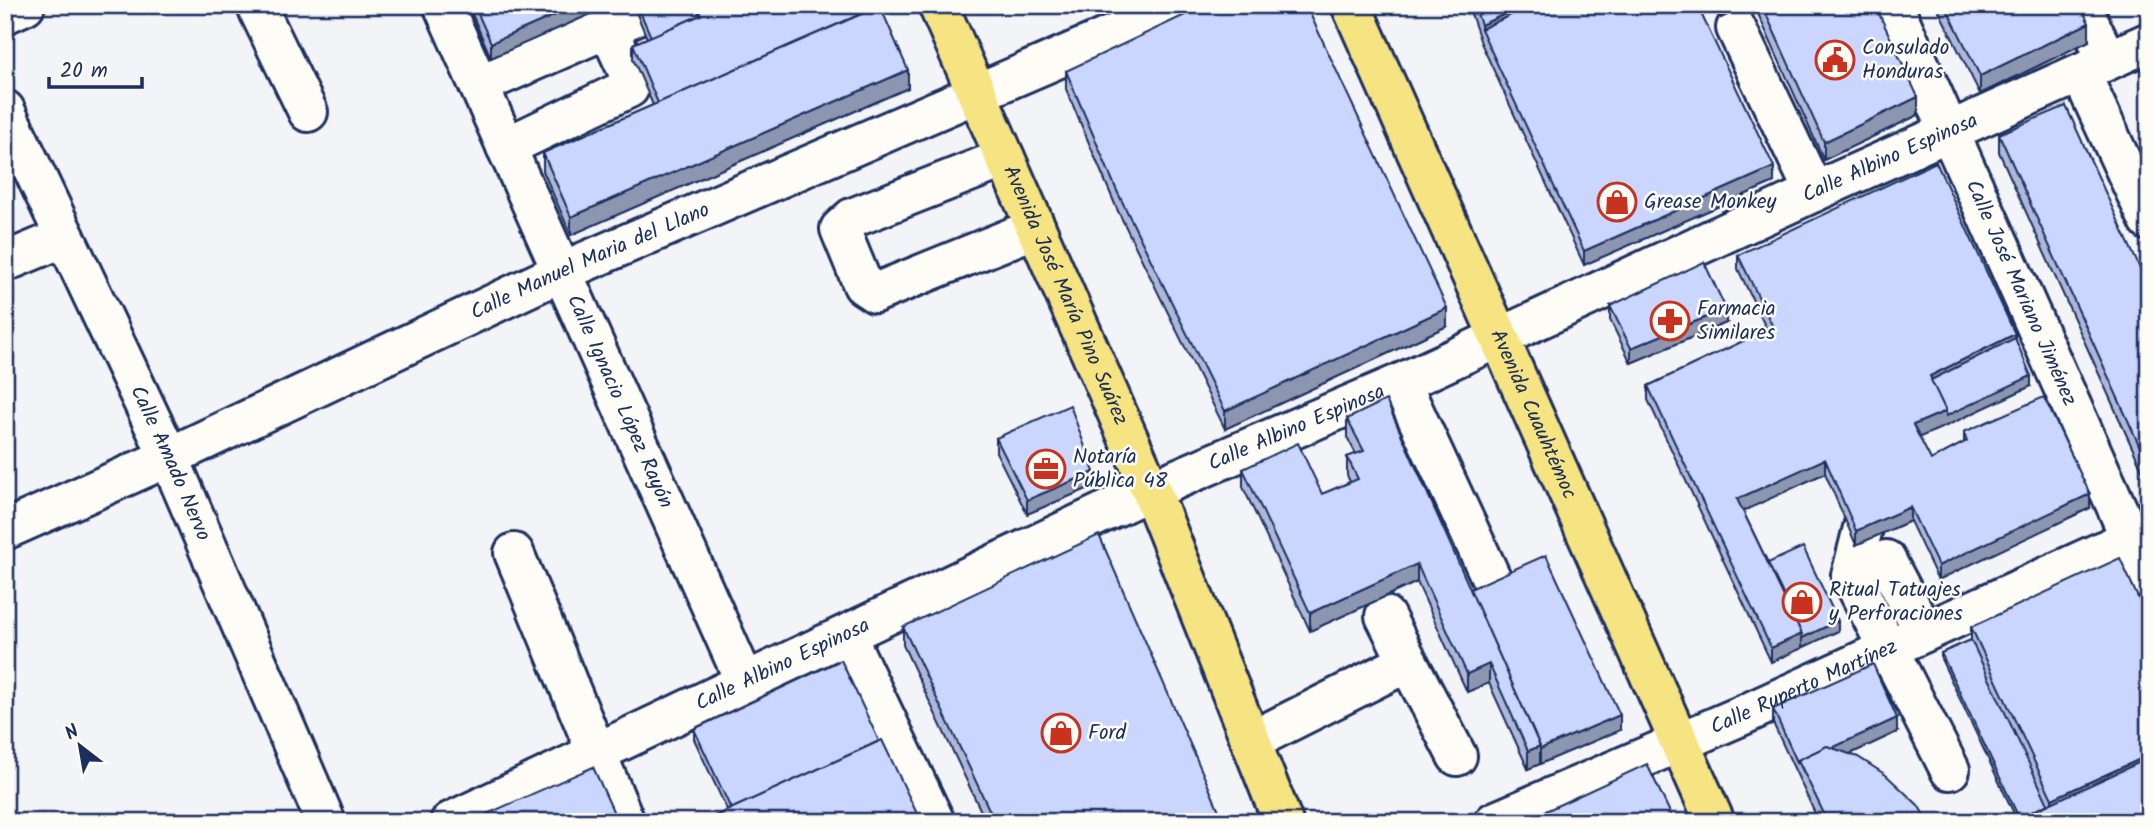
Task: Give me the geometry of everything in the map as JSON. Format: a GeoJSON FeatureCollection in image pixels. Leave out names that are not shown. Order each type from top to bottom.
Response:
{"type":"FeatureCollection","features":[{"type":"Feature","properties":{"kind":"highway","name":"Avenida José María Pino Suárez"},"geometry":{"type":"LineString","coordinates":[[938,5],[1151,490],[1283,822]]}},
{"type":"Feature","properties":{"kind":"highway","name":"Avenida Cuauhtémoc"},"geometry":{"type":"LineString","coordinates":[[1351,5],[1677,742],[1715,822]]}},
{"type":"Feature","properties":{"kind":"street"},"geometry":{"type":"LineString","coordinates":[[5,14],[25,5]]}},
{"type":"Feature","properties":{"kind":"street"},"geometry":{"type":"LineString","coordinates":[[256,5],[308,112]]}},
{"type":"Feature","properties":{"kind":"street","name":"Calle Ignacio López Rayón"},"geometry":{"type":"LineString","coordinates":[[443,5],[745,682]]}},
{"type":"Feature","properties":{"kind":"street","name":"Calle José Mariano Jiménez"},"geometry":{"type":"LineString","coordinates":[[1893,5],[2140,534],[2149,580]]}},
{"type":"Feature","properties":{"kind":"street"},"geometry":{"type":"LineString","coordinates":[[2081,5],[2094,67],[2149,221]]}},
{"type":"Feature","properties":{"kind":"street","name":"Calle Manuel Maria del Llano"},"geometry":{"type":"LineString","coordinates":[[5,530],[169,457],[561,272],[978,95],[1159,10]]}},
{"type":"Feature","properties":{"kind":"street"},"geometry":{"type":"LineString","coordinates":[[479,85],[621,22],[631,78],[629,88],[506,147]]}},
{"type":"Feature","properties":{"kind":"street"},"geometry":{"type":"LineString","coordinates":[[1736,28],[1814,191]]}},
{"type":"Feature","properties":{"kind":"street","name":"Calle Albino Espinosa"},"geometry":{"type":"LineString","coordinates":[[450,822],[1151,490],[1401,383],[1814,191],[2149,42]]}},
{"type":"Feature","properties":{"kind":"street","name":"Calle Amado Nervo"},"geometry":{"type":"LineString","coordinates":[[5,110],[169,457],[326,822]]}},
{"type":"Feature","properties":{"kind":"street"},"geometry":{"type":"LineString","coordinates":[[1005,158],[852,218],[840,229],[863,285],[875,293],[1036,228]]}},
{"type":"Feature","properties":{"kind":"street"},"geometry":{"type":"LineString","coordinates":[[5,262],[65,237]]}},
{"type":"Feature","properties":{"kind":"street"},"geometry":{"type":"LineString","coordinates":[[1401,383],[1492,580]]}},
{"type":"Feature","properties":{"kind":"street"},"geometry":{"type":"LineString","coordinates":[[1881,456],[1851,576],[1950,770]]}},
{"type":"Feature","properties":{"kind":"street","name":"Calle Ruperto Martínez"},"geometry":{"type":"LineString","coordinates":[[1494,822],[2140,534]]}},
{"type":"Feature","properties":{"kind":"street"},"geometry":{"type":"LineString","coordinates":[[513,553],[625,822]]}},
{"type":"Feature","properties":{"kind":"street"},"geometry":{"type":"LineString","coordinates":[[1851,576],[1886,560],[1924,632]]}},
{"type":"Feature","properties":{"kind":"street"},"geometry":{"type":"LineString","coordinates":[[1385,616],[1457,757]]}},
{"type":"Feature","properties":{"kind":"street"},"geometry":{"type":"LineString","coordinates":[[846,635],[935,822]]}},
{"type":"Feature","properties":{"kind":"street"},"geometry":{"type":"LineString","coordinates":[[1251,741],[1408,662]]}},
{"type":"Feature","properties":{"kind":"building"},"geometry":{"type":"Polygon","coordinates":[[[474,5],[578,5],[491,43],[474,5]]]}},
{"type":"Feature","properties":{"kind":"building"},"geometry":{"type":"Polygon","coordinates":[[[637,5],[695,5],[700,15],[651,37],[637,5]]]}},
{"type":"Feature","properties":{"kind":"building"},"geometry":{"type":"Polygon","coordinates":[[[697,5],[879,6],[658,103],[633,44],[701,15],[697,5]]]}},
{"type":"Feature","properties":{"kind":"building"},"geometry":{"type":"Polygon","coordinates":[[[1206,5],[1306,5],[1447,308],[1225,411],[1117,191],[1066,71],[1206,5]]]}},
{"type":"Feature","properties":{"kind":"building"},"geometry":{"type":"Polygon","coordinates":[[[1474,5],[1524,5],[1481,25],[1474,5]]]}},
{"type":"Feature","properties":{"kind":"building"},"geometry":{"type":"Polygon","coordinates":[[[1532,5],[1697,5],[1774,167],[1584,251],[1481,29],[1532,5]]]}},
{"type":"Feature","properties":{"kind":"building","name":"Consulado Honduras"},"geometry":{"type":"Polygon","coordinates":[[[1762,5],[1875,5],[1918,97],[1824,142],[1762,5]]]}},
{"type":"Feature","properties":{"kind":"building"},"geometry":{"type":"Polygon","coordinates":[[[1945,5],[2080,5],[2089,23],[1980,76],[1945,5]]]}},
{"type":"Feature","properties":{"kind":"building"},"geometry":{"type":"Polygon","coordinates":[[[880,6],[908,70],[571,217],[543,153],[880,6]]]}},
{"type":"Feature","properties":{"kind":"building"},"geometry":{"type":"Polygon","coordinates":[[[2066,106],[2142,273],[2149,268],[2149,467],[1999,134],[2066,106]]]}},
{"type":"Feature","properties":{"kind":"building"},"geometry":{"type":"Polygon","coordinates":[[[1936,162],[2015,334],[1930,376],[1946,411],[1913,425],[1931,460],[1967,441],[1964,432],[2044,397],[2090,494],[1938,566],[1910,507],[1856,531],[1825,459],[1737,499],[1802,634],[1771,648],[1648,386],[1773,327],[1738,255],[1936,162]]]}},
{"type":"Feature","properties":{"kind":"building"},"geometry":{"type":"Polygon","coordinates":[[[1704,262],[1726,309],[1631,348],[1610,306],[1704,262]]]}},
{"type":"Feature","properties":{"kind":"building"},"geometry":{"type":"Polygon","coordinates":[[[2015,338],[2031,376],[1946,416],[1931,380],[2015,338]]]}},
{"type":"Feature","properties":{"kind":"building"},"geometry":{"type":"Polygon","coordinates":[[[1386,400],[1540,746],[1528,751],[1489,664],[1467,674],[1417,564],[1310,613],[1243,469],[1298,443],[1322,494],[1358,479],[1347,457],[1364,451],[1347,419],[1386,400]]]}},
{"type":"Feature","properties":{"kind":"building","name":"Notaría Pública 48"},"geometry":{"type":"Polygon","coordinates":[[[1070,405],[1094,472],[1027,500],[996,438],[1070,405]]]}},
{"type":"Feature","properties":{"kind":"building","name":"Ford"},"geometry":{"type":"Polygon","coordinates":[[[1099,535],[1224,822],[995,822],[903,627],[1099,535]]]}},
{"type":"Feature","properties":{"kind":"building","name":"Ritual Tatuajes y Perforaciones"},"geometry":{"type":"Polygon","coordinates":[[[1803,547],[1838,621],[1802,638],[1768,563],[1803,547]]]}},
{"type":"Feature","properties":{"kind":"building"},"geometry":{"type":"Polygon","coordinates":[[[1546,555],[1620,715],[1540,749],[1470,589],[1546,555]]]}},
{"type":"Feature","properties":{"kind":"building"},"geometry":{"type":"Polygon","coordinates":[[[2120,558],[2149,622],[2149,755],[2052,799],[1971,627],[2120,558]]]}},
{"type":"Feature","properties":{"kind":"building"},"geometry":{"type":"Polygon","coordinates":[[[1971,640],[2048,804],[2023,816],[2023,822],[1941,653],[1971,640]]]}},
{"type":"Feature","properties":{"kind":"building"},"geometry":{"type":"Polygon","coordinates":[[[841,660],[879,741],[731,809],[694,729],[841,660]]]}},
{"type":"Feature","properties":{"kind":"building"},"geometry":{"type":"Polygon","coordinates":[[[1873,664],[1897,718],[1832,748],[1827,746],[1798,760],[1798,764],[1773,709],[1873,664]]]}},
{"type":"Feature","properties":{"kind":"building"},"geometry":{"type":"Polygon","coordinates":[[[882,740],[921,822],[702,822],[882,740]]]}},
{"type":"Feature","properties":{"kind":"building"},"geometry":{"type":"Polygon","coordinates":[[[1827,746],[1858,757],[1886,775],[1918,805],[1928,822],[1828,822],[1798,760],[1827,746]]]}},
{"type":"Feature","properties":{"kind":"building"},"geometry":{"type":"Polygon","coordinates":[[[2149,758],[2149,822],[2130,822],[2126,813],[2107,822],[2025,822],[2023,816],[2149,758]]]}},
{"type":"Feature","properties":{"kind":"building"},"geometry":{"type":"Polygon","coordinates":[[[1647,764],[1674,821],[1522,822],[1647,764]]]}},
{"type":"Feature","properties":{"kind":"building"},"geometry":{"type":"Polygon","coordinates":[[[593,767],[618,822],[469,822],[593,767]]]}},
{"type":"Feature","properties":{"kind":"place","name":"Consulado Honduras"},"geometry":{"type":"Point","coordinates":[1835,60]}},
{"type":"Feature","properties":{"kind":"place","name":"Grease Monkey"},"geometry":{"type":"Point","coordinates":[1617,202]}},
{"type":"Feature","properties":{"kind":"place","name":"Farmacia Similares"},"geometry":{"type":"Point","coordinates":[1670,321]}},
{"type":"Feature","properties":{"kind":"place","name":"Notaría Pública 48"},"geometry":{"type":"Point","coordinates":[1046,469]}},
{"type":"Feature","properties":{"kind":"place","name":"Ritual Tatuajes y Perforaciones"},"geometry":{"type":"Point","coordinates":[1802,602]}},
{"type":"Feature","properties":{"kind":"place","name":"Ford"},"geometry":{"type":"Point","coordinates":[1061,733]}}]}
